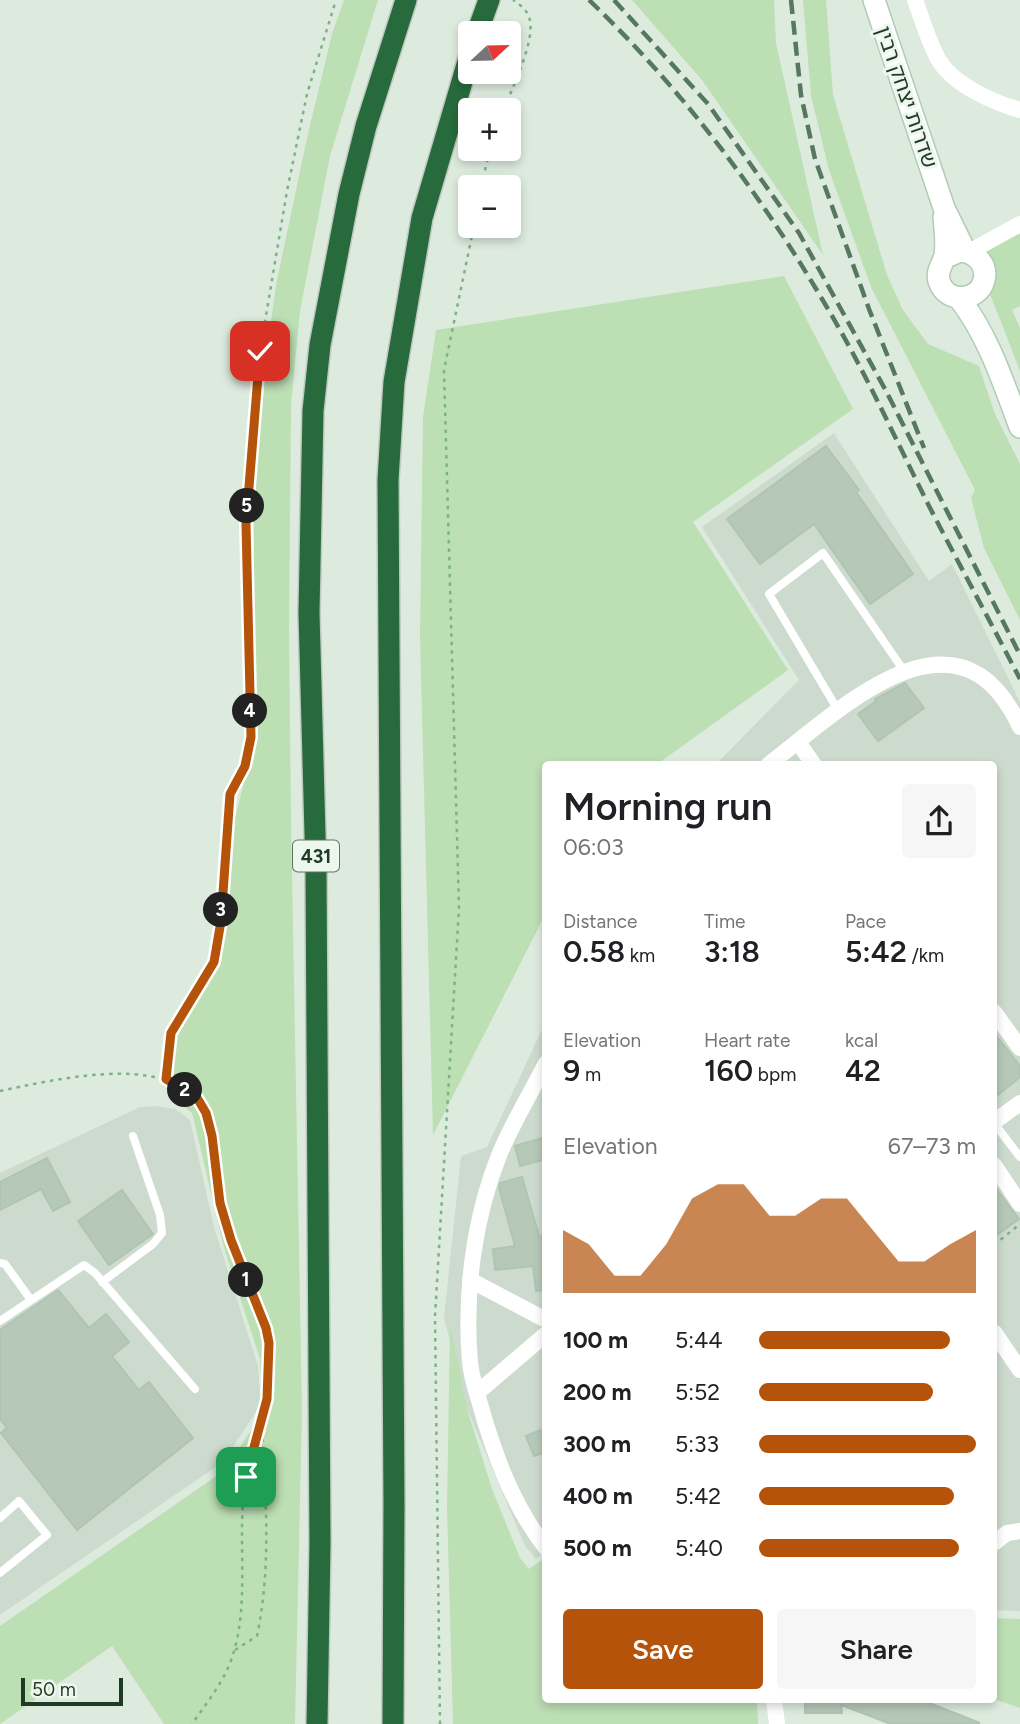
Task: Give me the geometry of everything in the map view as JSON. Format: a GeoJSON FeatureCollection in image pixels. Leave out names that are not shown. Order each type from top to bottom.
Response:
{"type":"FeatureCollection","features":[{"type":"Feature","properties":{"kind":"highway","name":"431"},"geometry":{"type":"LineString","coordinates":[[317,1724],[320,1530],[316,871],[309,613],[313,411],[320,345],[349,194],[366,126],[406,0]]}},
{"type":"Feature","properties":{"kind":"highway"},"geometry":{"type":"LineString","coordinates":[[393,1724],[388,480],[395,369],[422,218],[461,84]]}},
{"type":"Feature","properties":{"kind":"main road","name":"שדרות יצחק רבין"},"geometry":{"type":"LineString","coordinates":[[874,0],[939,194],[967,252],[976,256],[984,268],[984,283],[979,290],[990,348]]}},
{"type":"Feature","properties":{"kind":"main road","name":"שדרות יצחק רבין"},"geometry":{"type":"LineString","coordinates":[[939,194],[945,229],[944,258],[940,265],[939,279],[946,292],[959,298],[977,323],[990,348],[1020,427]]}},
{"type":"Feature","properties":{"kind":"main road"},"geometry":{"type":"LineString","coordinates":[[944,258],[954,252],[967,252]]}},
{"type":"Feature","properties":{"kind":"main road"},"geometry":{"type":"LineString","coordinates":[[959,298],[967,298],[979,290]]}},
{"type":"Feature","properties":{"kind":"street"},"geometry":{"type":"LineString","coordinates":[[915,0],[938,60],[965,85],[994,102],[1020,110]]}},
{"type":"Feature","properties":{"kind":"street"},"geometry":{"type":"LineString","coordinates":[[967,252],[1020,225]]}},
{"type":"Feature","properties":{"kind":"street"},"geometry":{"type":"LineString","coordinates":[[984,268],[995,250],[1020,225]]}},
{"type":"Feature","properties":{"kind":"street"},"geometry":{"type":"LineString","coordinates":[[773,761],[877,684],[904,671],[928,664],[946,664],[972,672],[996,689],[1012,709],[1020,727]]}},
{"type":"Feature","properties":{"kind":"street"},"geometry":{"type":"LineString","coordinates":[[797,742],[811,761]]}},
{"type":"Feature","properties":{"kind":"street"},"geometry":{"type":"LineString","coordinates":[[997,1016],[1020,1048]]}},
{"type":"Feature","properties":{"kind":"street"},"geometry":{"type":"LineString","coordinates":[[542,1071],[500,1153],[487,1192],[470,1280],[470,1365],[477,1393],[502,1472],[542,1543]]}},
{"type":"Feature","properties":{"kind":"street"},"geometry":{"type":"LineString","coordinates":[[997,1121],[1020,1102]]}},
{"type":"Feature","properties":{"kind":"street"},"geometry":{"type":"LineString","coordinates":[[997,1170],[1020,1204]]}},
{"type":"Feature","properties":{"kind":"street"},"geometry":{"type":"LineString","coordinates":[[470,1280],[542,1318]]}},
{"type":"Feature","properties":{"kind":"street"},"geometry":{"type":"LineString","coordinates":[[997,1336],[1020,1370]]}},
{"type":"Feature","properties":{"kind":"street"},"geometry":{"type":"LineString","coordinates":[[477,1393],[542,1337]]}},
{"type":"Feature","properties":{"kind":"street"},"geometry":{"type":"LineString","coordinates":[[1006,1349],[1020,1338]]}},
{"type":"Feature","properties":{"kind":"street"},"geometry":{"type":"LineString","coordinates":[[520,1506],[542,1528]]}},
{"type":"Feature","properties":{"kind":"street"},"geometry":{"type":"LineString","coordinates":[[997,1541],[1007,1533],[1020,1531]]}},
{"type":"Feature","properties":{"kind":"street"},"geometry":{"type":"LineString","coordinates":[[774,1703],[777,1724]]}},
{"type":"Feature","properties":{"kind":"lane"},"geometry":{"type":"LineString","coordinates":[[839,712],[769,594],[823,553],[904,671]]}},
{"type":"Feature","properties":{"kind":"lane"},"geometry":{"type":"LineString","coordinates":[[997,1127],[1020,1157]]}},
{"type":"Feature","properties":{"kind":"lane"},"geometry":{"type":"LineString","coordinates":[[102,1282],[153,1244],[162,1233],[160,1215],[133,1136]]}},
{"type":"Feature","properties":{"kind":"lane"},"geometry":{"type":"LineString","coordinates":[[0,1263],[5,1264],[31,1300]]}},
{"type":"Feature","properties":{"kind":"lane"},"geometry":{"type":"LineString","coordinates":[[0,1321],[84,1265],[195,1389]]}},
{"type":"Feature","properties":{"kind":"lane"},"geometry":{"type":"LineString","coordinates":[[0,1518],[19,1502],[47,1535],[0,1573]]}},
{"type":"Feature","properties":{"kind":"path"},"geometry":{"type":"LineString","coordinates":[[166,1079],[171,1033],[214,962],[221,921],[230,794],[245,766],[251,737],[246,524],[260,351],[287,191],[307,94],[336,0]]}},
{"type":"Feature","properties":{"kind":"path"},"geometry":{"type":"LineString","coordinates":[[508,98],[527,46],[530,20],[522,6],[513,0]]}},
{"type":"Feature","properties":{"kind":"path"},"geometry":{"type":"LineString","coordinates":[[440,1724],[435,1316],[459,908],[444,370],[472,238]]}},
{"type":"Feature","properties":{"kind":"path"},"geometry":{"type":"LineString","coordinates":[[0,1091],[45,1082],[118,1074],[150,1075],[166,1079],[196,1096],[206,1113],[224,1216],[269,1343],[270,1377],[246,1477],[235,1650],[224,1677],[192,1724]]}},
{"type":"Feature","properties":{"kind":"path"},"geometry":{"type":"LineString","coordinates":[[997,1243],[1020,1224]]}},
{"type":"Feature","properties":{"kind":"path"},"geometry":{"type":"LineString","coordinates":[[235,1650],[257,1636],[264,1602],[267,1536],[261,1419]]}},
{"type":"Feature","properties":{"kind":"shaded area"},"geometry":{"type":"Polygon","coordinates":[[[834,433],[929,581],[952,564],[1020,702],[1020,1611],[997,1610],[997,761],[719,761],[799,680],[702,527],[834,433]]]}},
{"type":"Feature","properties":{"kind":"shaded area"},"geometry":{"type":"Polygon","coordinates":[[[542,1030],[542,1553],[536,1559],[525,1546],[468,1411],[444,1318],[461,1156],[487,1147],[542,1030]]]}},
{"type":"Feature","properties":{"kind":"shaded area"},"geometry":{"type":"Polygon","coordinates":[[[140,1107],[175,1109],[190,1120],[214,1227],[258,1366],[261,1404],[223,1462],[0,1615],[0,1173],[140,1107]]]}},
{"type":"Feature","properties":{"kind":"green space"},"geometry":{"type":"Polygon","coordinates":[[[344,0],[378,0],[330,156],[300,311],[291,405],[291,820],[302,1411],[295,1724],[164,1724],[112,1646],[0,1724],[0,1626],[225,1470],[262,1413],[260,1359],[224,1248],[192,1113],[170,1095],[164,1060],[222,953],[233,827],[246,773],[254,705],[254,516],[260,401],[276,285],[307,138],[332,34],[344,0]]]}},
{"type":"Feature","properties":{"kind":"green space"},"geometry":{"type":"Polygon","coordinates":[[[632,0],[774,0],[776,43],[823,255],[702,80],[632,0]]]}},
{"type":"Feature","properties":{"kind":"green space"},"geometry":{"type":"Polygon","coordinates":[[[803,0],[826,0],[833,95],[887,275],[903,310],[928,344],[979,366],[995,414],[1020,464],[1020,620],[984,548],[971,498],[975,490],[871,287],[829,170],[811,96],[803,0]]]}},
{"type":"Feature","properties":{"kind":"green space"},"geometry":{"type":"Polygon","coordinates":[[[1020,234],[1020,306],[1012,310],[1020,328],[1020,371],[971,245],[1001,236],[1020,234]]]}},
{"type":"Feature","properties":{"kind":"green space"},"geometry":{"type":"Polygon","coordinates":[[[784,276],[853,409],[693,522],[788,670],[662,761],[542,761],[542,921],[433,1135],[420,637],[423,417],[436,330],[784,276]]]}},
{"type":"Feature","properties":{"kind":"green space"},"geometry":{"type":"Polygon","coordinates":[[[450,1324],[468,1412],[492,1489],[520,1558],[529,1569],[542,1560],[542,1703],[757,1703],[758,1724],[453,1724],[447,1507],[450,1324]]]}},
{"type":"Feature","properties":{"kind":"green space"},"geometry":{"type":"Polygon","coordinates":[[[997,1618],[1020,1619],[1020,1708],[997,1700],[997,1618]]]}},
{"type":"Feature","properties":{"kind":"building"},"geometry":{"type":"Polygon","coordinates":[[[826,446],[859,490],[856,492],[913,574],[870,604],[814,524],[760,564],[727,519],[826,446]]]}},
{"type":"Feature","properties":{"kind":"building"},"geometry":{"type":"Polygon","coordinates":[[[905,683],[924,708],[878,741],[858,714],[876,701],[875,699],[905,683]]]}},
{"type":"Feature","properties":{"kind":"building"},"geometry":{"type":"Polygon","coordinates":[[[997,1037],[1020,1066],[1020,1077],[997,1096],[997,1037]]]}},
{"type":"Feature","properties":{"kind":"building"},"geometry":{"type":"Polygon","coordinates":[[[542,1138],[542,1160],[520,1166],[515,1146],[542,1138]]]}},
{"type":"Feature","properties":{"kind":"building"},"geometry":{"type":"Polygon","coordinates":[[[47,1158],[70,1202],[53,1211],[41,1189],[0,1210],[0,1182],[47,1158]]]}},
{"type":"Feature","properties":{"kind":"building"},"geometry":{"type":"Polygon","coordinates":[[[522,1177],[539,1236],[542,1236],[542,1290],[536,1291],[533,1266],[495,1270],[493,1249],[515,1246],[499,1188],[500,1183],[522,1177]]]}},
{"type":"Feature","properties":{"kind":"building"},"geometry":{"type":"Polygon","coordinates":[[[122,1190],[153,1234],[109,1265],[78,1221],[122,1190]]]}},
{"type":"Feature","properties":{"kind":"building"},"geometry":{"type":"Polygon","coordinates":[[[997,1190],[1019,1219],[997,1235],[997,1190]]]}},
{"type":"Feature","properties":{"kind":"building"},"geometry":{"type":"Polygon","coordinates":[[[58,1290],[89,1328],[106,1314],[129,1342],[112,1356],[139,1390],[149,1382],[193,1438],[77,1530],[1,1433],[7,1428],[0,1419],[0,1330],[58,1290]]]}},
{"type":"Feature","properties":{"kind":"building"},"geometry":{"type":"Polygon","coordinates":[[[542,1430],[542,1453],[534,1456],[526,1436],[542,1430]]]}},
{"type":"Feature","properties":{"kind":"building"},"geometry":{"type":"Polygon","coordinates":[[[805,1703],[929,1703],[980,1723],[891,1724],[841,1705],[842,1713],[805,1713],[805,1703]]]}},
{"type":"Feature","properties":{"kind":"railway"},"geometry":{"type":"LineString","coordinates":[[589,0],[656,69],[687,106],[774,222],[853,353],[929,506],[1020,679]]}},
{"type":"Feature","properties":{"kind":"railway"},"geometry":{"type":"LineString","coordinates":[[614,0],[708,104],[799,233],[885,389],[1020,655]]}},
{"type":"Feature","properties":{"kind":"railway"},"geometry":{"type":"LineString","coordinates":[[791,0],[801,95],[815,159],[869,309],[924,448]]}},
{"type":"Feature","properties":{"kind":"route"},"geometry":{"type":"LineString","coordinates":[[246,1477],[267,1399],[270,1377],[266,1328],[231,1240],[220,1203],[212,1136],[206,1113],[196,1096],[166,1079],[171,1033],[214,962],[221,921],[230,794],[245,766],[251,737],[246,524],[260,351]]}}]}
